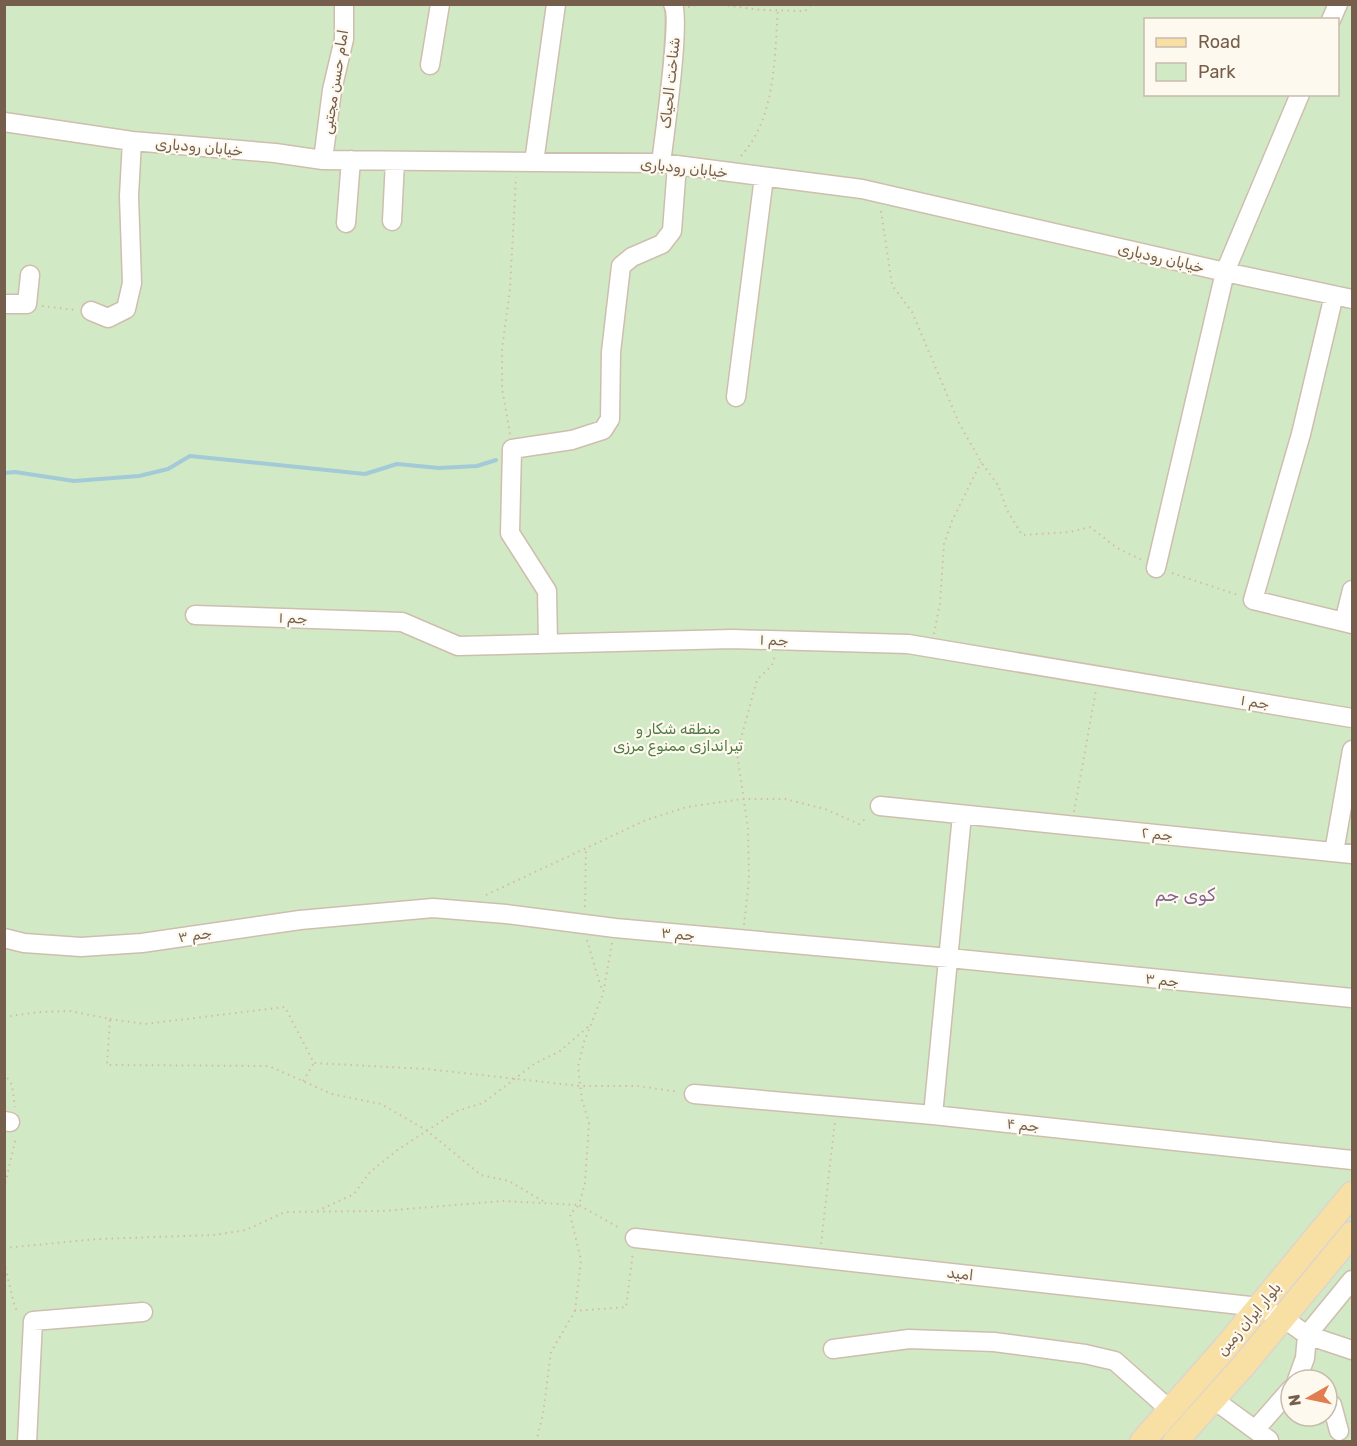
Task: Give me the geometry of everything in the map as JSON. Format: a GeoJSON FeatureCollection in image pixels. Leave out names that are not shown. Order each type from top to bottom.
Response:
{"type":"FeatureCollection","features":[{"type":"Feature","properties":{"kind":"main road","name":"بلوار ایران زمین"},"geometry":{"type":"LineString","coordinates":[[1142,1442],[1260,1307],[1353,1194]]}},
{"type":"Feature","properties":{"kind":"main road","name":"بلوار ایران زمین"},"geometry":{"type":"LineString","coordinates":[[1175,1442],[1353,1233]]}},
{"type":"Feature","properties":{"kind":"street","name":"امام حسن مجتبی"},"geometry":{"type":"LineString","coordinates":[[323,160],[332,90],[344,39],[344,4]]}},
{"type":"Feature","properties":{"kind":"street"},"geometry":{"type":"LineString","coordinates":[[430,65],[440,4]]}},
{"type":"Feature","properties":{"kind":"street"},"geometry":{"type":"LineString","coordinates":[[526,162],[556,4]]}},
{"type":"Feature","properties":{"kind":"street","name":"شناخت الحیاک"},"geometry":{"type":"LineString","coordinates":[[512,449],[573,440],[603,430],[610,419],[611,352],[621,266],[632,256],[662,244],[672,231],[669,164],[677,10],[674,4]]}},
{"type":"Feature","properties":{"kind":"street"},"geometry":{"type":"LineString","coordinates":[[1332,18],[1338,4]]}},
{"type":"Feature","properties":{"kind":"street"},"geometry":{"type":"LineString","coordinates":[[1156,568],[1225,272],[1299,96]]}},
{"type":"Feature","properties":{"kind":"street","name":"خیابان رودباری"},"geometry":{"type":"LineString","coordinates":[[4,122],[132,141],[275,153],[323,160],[669,164],[862,189],[1353,299]]}},
{"type":"Feature","properties":{"kind":"street"},"geometry":{"type":"LineString","coordinates":[[91,311],[108,318],[126,309],[132,283],[129,196],[132,141]]}},
{"type":"Feature","properties":{"kind":"street"},"geometry":{"type":"LineString","coordinates":[[346,223],[351,160]]}},
{"type":"Feature","properties":{"kind":"street"},"geometry":{"type":"LineString","coordinates":[[392,221],[395,161]]}},
{"type":"Feature","properties":{"kind":"street"},"geometry":{"type":"LineString","coordinates":[[736,397],[764,177]]}},
{"type":"Feature","properties":{"kind":"street"},"geometry":{"type":"LineString","coordinates":[[4,304],[27,304],[30,275]]}},
{"type":"Feature","properties":{"kind":"street"},"geometry":{"type":"LineString","coordinates":[[1334,295],[1301,434],[1253,600],[1348,623],[1353,590]]}},
{"type":"Feature","properties":{"kind":"street"},"geometry":{"type":"LineString","coordinates":[[512,449],[510,533],[547,591],[548,643]]}},
{"type":"Feature","properties":{"kind":"street","name":"جم ۱"},"geometry":{"type":"LineString","coordinates":[[195,615],[402,622],[458,646],[732,639],[908,644],[1353,718]]}},
{"type":"Feature","properties":{"kind":"street"},"geometry":{"type":"LineString","coordinates":[[1334,852],[1353,750]]}},
{"type":"Feature","properties":{"kind":"street","name":"جم ۲"},"geometry":{"type":"LineString","coordinates":[[880,806],[1353,854]]}},
{"type":"Feature","properties":{"kind":"street"},"geometry":{"type":"LineString","coordinates":[[933,1115],[962,815]]}},
{"type":"Feature","properties":{"kind":"street","name":"جم ۳"},"geometry":{"type":"LineString","coordinates":[[4,938],[24,943],[81,947],[142,943],[300,920],[432,908],[506,914],[615,928],[1353,998]]}},
{"type":"Feature","properties":{"kind":"street","name":"جم ۴"},"geometry":{"type":"LineString","coordinates":[[694,1094],[933,1115],[1353,1160]]}},
{"type":"Feature","properties":{"kind":"street","name":"امید"},"geometry":{"type":"LineString","coordinates":[[634,1238],[1260,1307],[1282,1318],[1307,1335],[1353,1350]]}},
{"type":"Feature","properties":{"kind":"street"},"geometry":{"type":"LineString","coordinates":[[1301,1368],[1305,1358],[1307,1335],[1353,1280]]}},
{"type":"Feature","properties":{"kind":"street"},"geometry":{"type":"LineString","coordinates":[[27,1442],[33,1321],[143,1312]]}},
{"type":"Feature","properties":{"kind":"street"},"geometry":{"type":"LineString","coordinates":[[833,1349],[909,1339],[994,1342],[1085,1354],[1115,1361],[1170,1410]]}},
{"type":"Feature","properties":{"kind":"street"},"geometry":{"type":"LineString","coordinates":[[1213,1400],[1262,1435],[1279,1408]]}},
{"type":"Feature","properties":{"kind":"path"},"geometry":{"type":"LineString","coordinates":[[716,4],[805,11],[812,4]]}},
{"type":"Feature","properties":{"kind":"path"},"geometry":{"type":"LineString","coordinates":[[727,172],[751,145],[771,94],[778,10]]}},
{"type":"Feature","properties":{"kind":"path"},"geometry":{"type":"LineString","coordinates":[[512,449],[502,388],[502,349],[526,162]]}},
{"type":"Feature","properties":{"kind":"path"},"geometry":{"type":"LineString","coordinates":[[878,193],[892,285],[912,312],[959,423],[981,462],[998,485],[1007,510],[1022,535],[1070,532],[1090,527],[1117,548],[1156,568],[1253,600]]}},
{"type":"Feature","properties":{"kind":"path"},"geometry":{"type":"LineString","coordinates":[[27,304],[91,311]]}},
{"type":"Feature","properties":{"kind":"path"},"geometry":{"type":"LineString","coordinates":[[932,648],[940,603],[944,544],[952,521],[981,462]]}},
{"type":"Feature","properties":{"kind":"path"},"geometry":{"type":"LineString","coordinates":[[742,939],[749,879],[748,828],[736,753],[757,680],[772,665],[781,640]]}},
{"type":"Feature","properties":{"kind":"path"},"geometry":{"type":"LineString","coordinates":[[1072,826],[1098,676]]}},
{"type":"Feature","properties":{"kind":"path"},"geometry":{"type":"LineString","coordinates":[[484,897],[645,820],[687,807],[742,799],[785,799],[825,809],[860,824],[880,806]]}},
{"type":"Feature","properties":{"kind":"path"},"geometry":{"type":"LineString","coordinates":[[536,1442],[543,1414],[551,1352],[575,1311],[581,1260],[570,1214],[579,1205],[585,1183],[589,1123],[578,1067],[584,1042],[603,994],[615,928]]}},
{"type":"Feature","properties":{"kind":"path"},"geometry":{"type":"LineString","coordinates":[[4,1017],[39,1012],[70,1011],[145,1024],[285,1007],[314,1063]]}},
{"type":"Feature","properties":{"kind":"path"},"geometry":{"type":"LineString","coordinates":[[111,1019],[107,1065],[269,1066],[332,1094],[381,1104],[426,1130],[481,1175],[509,1181],[548,1205]]}},
{"type":"Feature","properties":{"kind":"path"},"geometry":{"type":"LineString","coordinates":[[314,1212],[354,1194],[370,1172],[426,1130],[457,1111],[483,1103],[534,1064],[560,1051],[591,1024]]}},
{"type":"Feature","properties":{"kind":"path"},"geometry":{"type":"LineString","coordinates":[[314,1063],[426,1069],[580,1086],[639,1086],[694,1094]]}},
{"type":"Feature","properties":{"kind":"path"},"geometry":{"type":"LineString","coordinates":[[303,1082],[314,1063]]}},
{"type":"Feature","properties":{"kind":"path"},"geometry":{"type":"LineString","coordinates":[[820,1259],[837,1107]]}},
{"type":"Feature","properties":{"kind":"path"},"geometry":{"type":"LineString","coordinates":[[4,1248],[97,1239],[214,1235],[246,1230],[285,1212],[382,1211],[502,1201],[579,1205],[634,1238],[626,1307],[575,1311]]}},
{"type":"Feature","properties":{"kind":"path"},"geometry":{"type":"LineString","coordinates":[[4,1262],[15,1308],[33,1321]]}},
{"type":"Feature","properties":{"kind":"green space","name":"منطقه شکار و تیراندازی ممنوع مرزی"},"geometry":{"type":"Polygon","coordinates":[[[5,5],[1352,5],[1352,1441],[5,1441],[5,5]]]}},
{"type":"Feature","properties":{"kind":"waterway"},"geometry":{"type":"LineString","coordinates":[[4,473],[15,472],[74,481],[139,476],[168,469],[190,456],[365,474],[397,464],[439,468],[477,466],[496,460]]}},
{"type":"Feature","properties":{"kind":"district","name":"کوی جم"},"geometry":{"type":"Point","coordinates":[1185,895]}}]}
